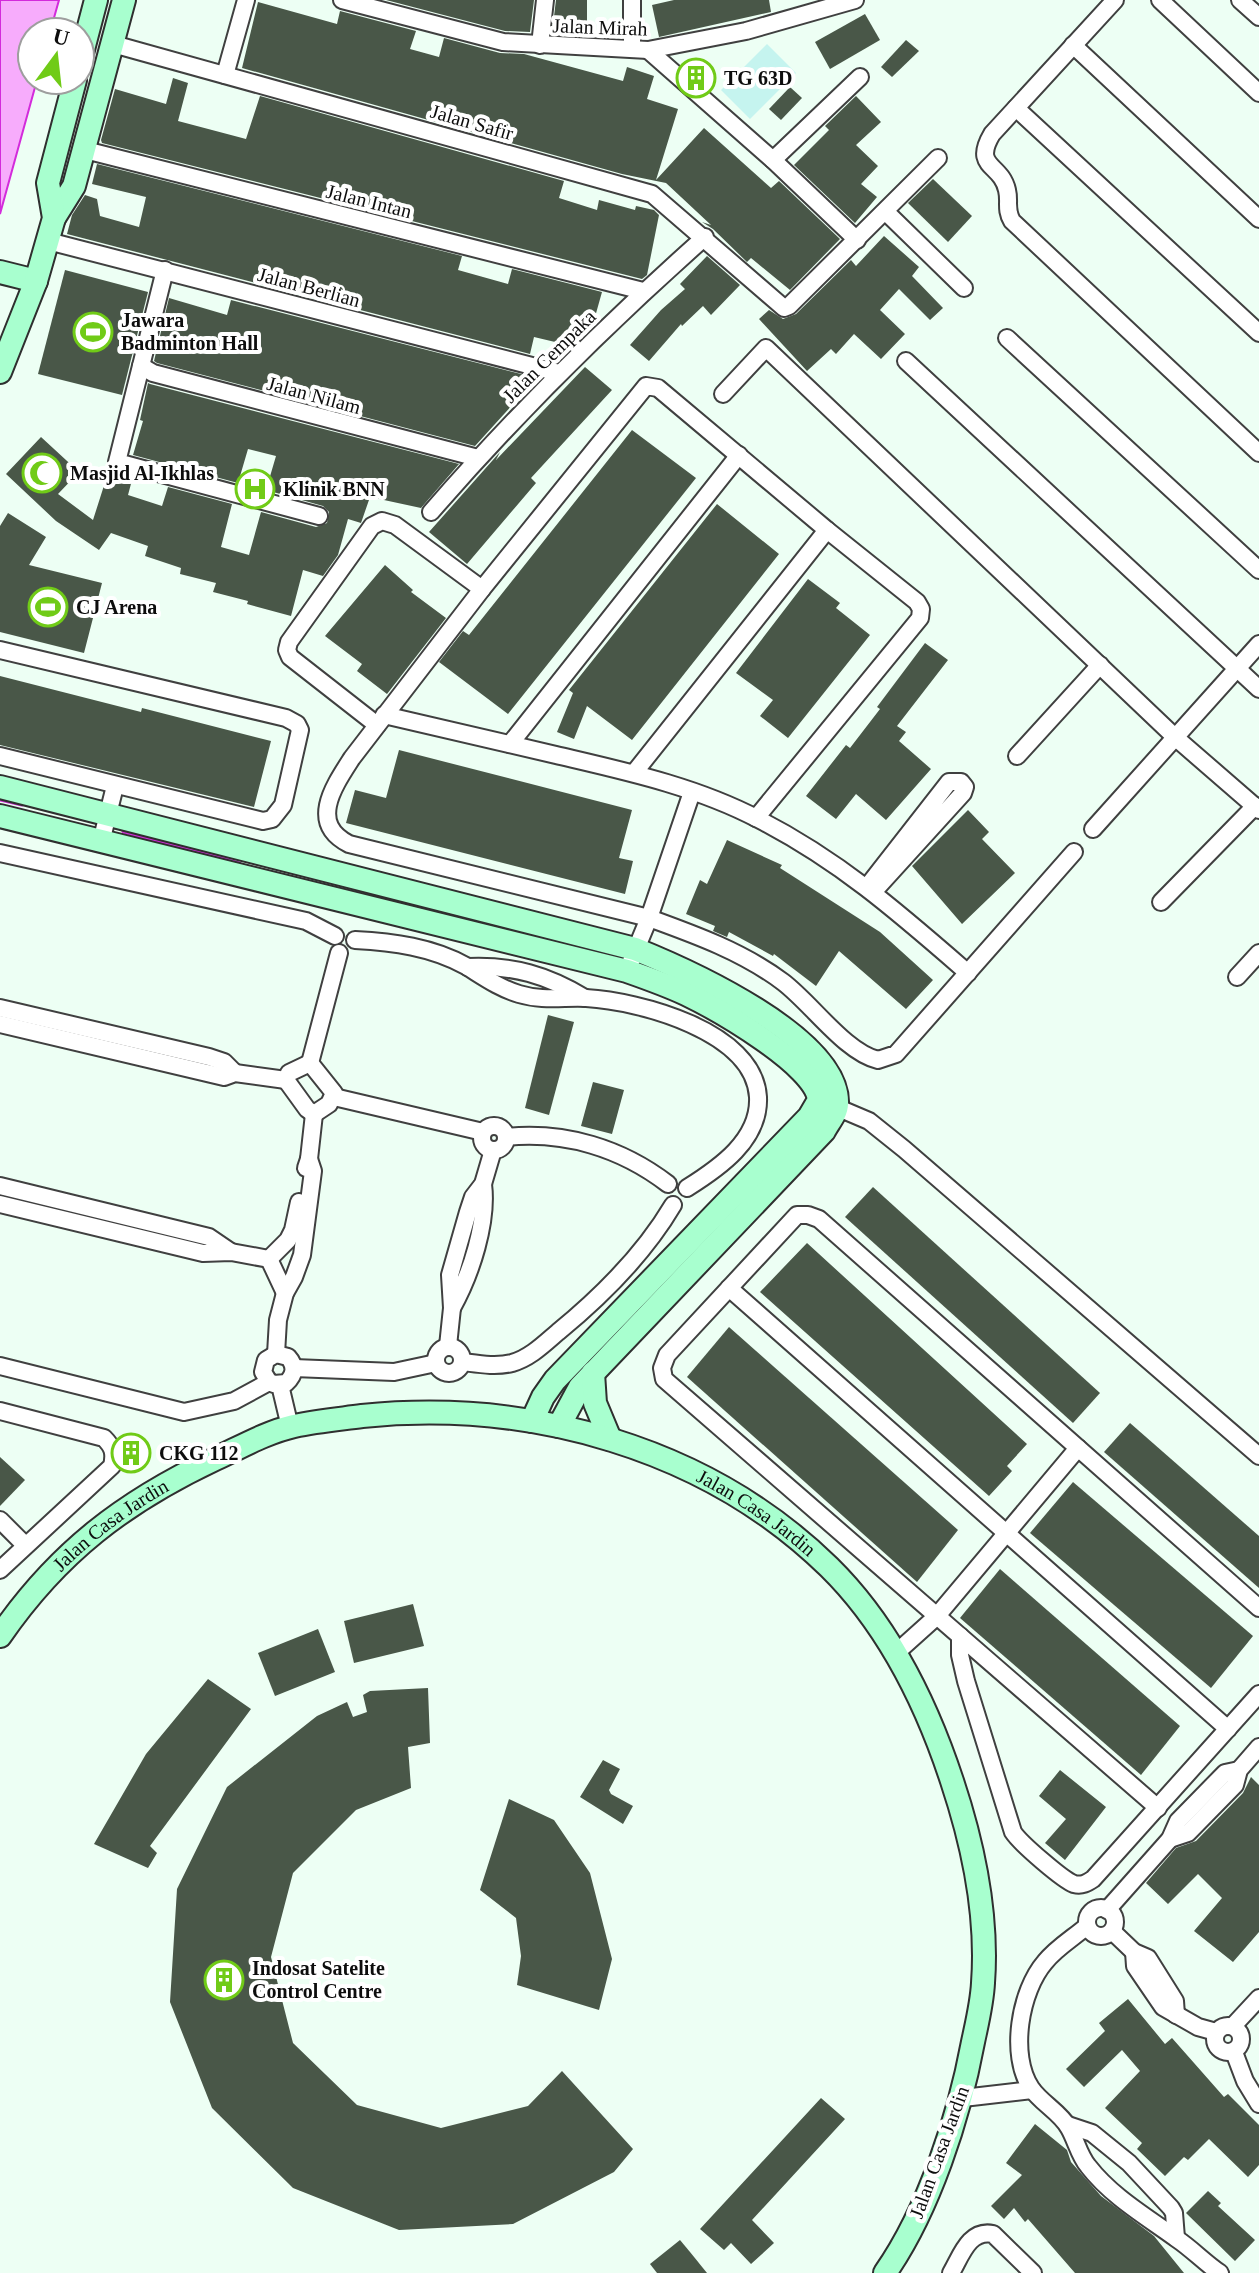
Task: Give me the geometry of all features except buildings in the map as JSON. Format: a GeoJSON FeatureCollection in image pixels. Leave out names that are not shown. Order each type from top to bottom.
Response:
{"type":"FeatureCollection","features":[{"type":"Feature","properties":{"kind":"street"},"geometry":{"type":"LineString","coordinates":[[0,372],[54,218],[74,186],[124,0]]}},
{"type":"Feature","properties":{"kind":"street"},"geometry":{"type":"LineString","coordinates":[[225,75],[246,0]]}},
{"type":"Feature","properties":{"kind":"street","name":"Jalan Mirah"},"geometry":{"type":"LineString","coordinates":[[342,0],[503,42],[640,49],[746,31],[855,0]]}},
{"type":"Feature","properties":{"kind":"street"},"geometry":{"type":"LineString","coordinates":[[540,45],[545,0]]}},
{"type":"Feature","properties":{"kind":"street"},"geometry":{"type":"LineString","coordinates":[[632,0],[640,49],[773,160],[857,240],[938,158]]}},
{"type":"Feature","properties":{"kind":"street"},"geometry":{"type":"LineString","coordinates":[[1115,0],[992,134],[984,147],[984,158],[1007,187],[1007,212],[1012,221],[1259,453]]}},
{"type":"Feature","properties":{"kind":"street"},"geometry":{"type":"LineString","coordinates":[[1160,0],[1259,93]]}},
{"type":"Feature","properties":{"kind":"street"},"geometry":{"type":"LineString","coordinates":[[1240,0],[1259,17]]}},
{"type":"Feature","properties":{"kind":"street","name":"Jalan Safir"},"geometry":{"type":"LineString","coordinates":[[113,44],[652,194],[784,308],[857,240]]}},
{"type":"Feature","properties":{"kind":"street"},"geometry":{"type":"LineString","coordinates":[[1073,45],[1259,219]]}},
{"type":"Feature","properties":{"kind":"street"},"geometry":{"type":"LineString","coordinates":[[773,160],[860,77]]}},
{"type":"Feature","properties":{"kind":"street"},"geometry":{"type":"LineString","coordinates":[[54,218],[48,183],[71,96]]}},
{"type":"Feature","properties":{"kind":"street"},"geometry":{"type":"LineString","coordinates":[[1016,108],[1259,333]]}},
{"type":"Feature","properties":{"kind":"street","name":"Jalan Intan"},"geometry":{"type":"LineString","coordinates":[[85,150],[643,291]]}},
{"type":"Feature","properties":{"kind":"street"},"geometry":{"type":"LineString","coordinates":[[886,212],[964,288]]}},
{"type":"Feature","properties":{"kind":"street","name":"Jalan Cempaka"},"geometry":{"type":"LineString","coordinates":[[431,512],[559,373],[643,291],[705,237]]}},
{"type":"Feature","properties":{"kind":"street","name":"Jalan Berlian"},"geometry":{"type":"LineString","coordinates":[[48,241],[559,373]]}},
{"type":"Feature","properties":{"kind":"street"},"geometry":{"type":"LineString","coordinates":[[165,270],[117,461],[319,516]]}},
{"type":"Feature","properties":{"kind":"street"},"geometry":{"type":"LineString","coordinates":[[0,272],[30,280]]}},
{"type":"Feature","properties":{"kind":"street"},"geometry":{"type":"LineString","coordinates":[[1007,338],[1259,570]]}},
{"type":"Feature","properties":{"kind":"street"},"geometry":{"type":"LineString","coordinates":[[723,394],[766,348],[1176,738],[1257,808],[1161,902]]}},
{"type":"Feature","properties":{"kind":"street"},"geometry":{"type":"LineString","coordinates":[[906,361],[1259,689]]}},
{"type":"Feature","properties":{"kind":"street","name":"Jalan Nilam"},"geometry":{"type":"LineString","coordinates":[[141,366],[167,377],[478,458]]}},
{"type":"Feature","properties":{"kind":"street"},"geometry":{"type":"LineString","coordinates":[[756,818],[921,614],[917,602],[658,388],[646,386],[482,589],[352,758],[331,795],[327,820],[337,838],[349,844],[649,918],[715,943],[763,969],[800,997],[856,1051],[878,1060],[896,1054],[1074,852]]}},
{"type":"Feature","properties":{"kind":"street"},"geometry":{"type":"LineString","coordinates":[[510,744],[739,455]]}},
{"type":"Feature","properties":{"kind":"street"},"geometry":{"type":"LineString","coordinates":[[482,589],[395,525],[382,521],[372,526],[289,642],[287,650],[290,657],[381,720],[510,744],[634,773],[756,818],[817,852],[871,889],[968,973]]}},
{"type":"Feature","properties":{"kind":"street"},"geometry":{"type":"LineString","coordinates":[[634,773],[827,530]]}},
{"type":"Feature","properties":{"kind":"street"},"geometry":{"type":"LineString","coordinates":[[1093,829],[1259,644]]}},
{"type":"Feature","properties":{"kind":"street"},"geometry":{"type":"LineString","coordinates":[[0,650],[286,718],[297,724],[300,730],[283,805],[272,819],[253,821],[0,756]]}},
{"type":"Feature","properties":{"kind":"street"},"geometry":{"type":"LineString","coordinates":[[1017,756],[1100,665]]}},
{"type":"Feature","properties":{"kind":"street"},"geometry":{"type":"LineString","coordinates":[[949,782],[961,782],[965,787],[963,793],[871,889],[949,782]]}},
{"type":"Feature","properties":{"kind":"street"},"geometry":{"type":"LineString","coordinates":[[101,842],[115,786]]}},
{"type":"Feature","properties":{"kind":"street"},"geometry":{"type":"LineString","coordinates":[[0,787],[635,949],[692,972],[739,997],[804,1046],[830,1076],[836,1090],[828,1104],[824,1131],[593,1373],[572,1399],[559,1426]]}},
{"type":"Feature","properties":{"kind":"street"},"geometry":{"type":"LineString","coordinates":[[627,971],[649,918],[692,792]]}},
{"type":"Feature","properties":{"kind":"street"},"geometry":{"type":"LineString","coordinates":[[0,816],[627,971],[684,993],[728,1016],[764,1040],[811,1081],[828,1104],[869,1121],[904,1149],[1259,1456]]}},
{"type":"Feature","properties":{"kind":"street"},"geometry":{"type":"LineString","coordinates":[[0,853],[306,921],[337,945]]}},
{"type":"Feature","properties":{"kind":"street"},"geometry":{"type":"LineString","coordinates":[[310,1063],[337,945],[346,932],[355,940],[416,947],[468,967],[487,981],[521,995],[563,1000],[585,998],[636,1007],[684,1022],[726,1045],[749,1067],[758,1094],[758,1107],[752,1124],[730,1158],[687,1188]]}},
{"type":"Feature","properties":{"kind":"street"},"geometry":{"type":"LineString","coordinates":[[1237,977],[1259,953]]}},
{"type":"Feature","properties":{"kind":"street"},"geometry":{"type":"LineString","coordinates":[[468,967],[507,967],[526,971],[566,986],[585,998]]}},
{"type":"Feature","properties":{"kind":"street"},"geometry":{"type":"LineString","coordinates":[[0,1008],[209,1057],[224,1062],[235,1073]]}},
{"type":"Feature","properties":{"kind":"street"},"geometry":{"type":"LineString","coordinates":[[0,1024],[224,1077],[235,1073],[286,1080],[314,1114]]}},
{"type":"Feature","properties":{"kind":"street"},"geometry":{"type":"LineString","coordinates":[[286,1080],[289,1073],[310,1063]]}},
{"type":"Feature","properties":{"kind":"street"},"geometry":{"type":"LineString","coordinates":[[310,1063],[332,1089],[334,1097]]}},
{"type":"Feature","properties":{"kind":"street"},"geometry":{"type":"LineString","coordinates":[[314,1114],[322,1111],[334,1097]]}},
{"type":"Feature","properties":{"kind":"street"},"geometry":{"type":"LineString","coordinates":[[334,1097],[483,1132]]}},
{"type":"Feature","properties":{"kind":"street"},"geometry":{"type":"LineString","coordinates":[[532,1421],[555,1380],[809,1117],[828,1104]]}},
{"type":"Feature","properties":{"kind":"street"},"geometry":{"type":"LineString","coordinates":[[269,1259],[288,1240],[293,1230],[309,1159],[314,1114]]}},
{"type":"Feature","properties":{"kind":"street"},"geometry":{"type":"LineString","coordinates":[[448,1346],[452,1308],[467,1278],[483,1216],[483,1184],[493,1150],[502,1146],[506,1137],[505,1131],[496,1125],[483,1132],[482,1141],[493,1150]]}},
{"type":"Feature","properties":{"kind":"street"},"geometry":{"type":"LineString","coordinates":[[506,1137],[547,1135],[606,1148],[629,1157],[668,1184]]}},
{"type":"Feature","properties":{"kind":"street"},"geometry":{"type":"LineString","coordinates":[[276,1354],[278,1320],[304,1243],[313,1171],[309,1159]]}},
{"type":"Feature","properties":{"kind":"street"},"geometry":{"type":"LineString","coordinates":[[673,1205],[663,1193],[668,1184],[678,1181],[687,1188]]}},
{"type":"Feature","properties":{"kind":"street"},"geometry":{"type":"LineString","coordinates":[[0,1186],[209,1237],[231,1252]]}},
{"type":"Feature","properties":{"kind":"street"},"geometry":{"type":"LineString","coordinates":[[463,1362],[497,1365],[526,1358],[611,1283],[643,1249],[673,1205],[687,1199],[687,1188]]}},
{"type":"Feature","properties":{"kind":"street"},"geometry":{"type":"LineString","coordinates":[[0,1204],[203,1253],[231,1252],[269,1259]]}},
{"type":"Feature","properties":{"kind":"street"},"geometry":{"type":"LineString","coordinates":[[1158,1808],[664,1379],[662,1368],[667,1355],[797,1215],[819,1219],[1259,1608]]}},
{"type":"Feature","properties":{"kind":"street"},"geometry":{"type":"LineString","coordinates":[[269,1259],[285,1293]]}},
{"type":"Feature","properties":{"kind":"street"},"geometry":{"type":"LineString","coordinates":[[729,1288],[1228,1729]]}},
{"type":"Feature","properties":{"kind":"street"},"geometry":{"type":"LineString","coordinates":[[448,1346],[461,1352],[463,1362]]}},
{"type":"Feature","properties":{"kind":"street"},"geometry":{"type":"LineString","coordinates":[[436,1363],[440,1350],[448,1346]]}},
{"type":"Feature","properties":{"kind":"street"},"geometry":{"type":"LineString","coordinates":[[0,1366],[184,1412],[234,1401],[275,1383],[291,1379],[294,1368],[288,1357],[276,1354],[270,1356],[263,1366],[265,1377],[275,1383],[290,1427]]}},
{"type":"Feature","properties":{"kind":"street"},"geometry":{"type":"LineString","coordinates":[[436,1363],[442,1371],[453,1373],[463,1362]]}},
{"type":"Feature","properties":{"kind":"street"},"geometry":{"type":"LineString","coordinates":[[294,1368],[394,1372],[436,1363]]}},
{"type":"Feature","properties":{"kind":"street"},"geometry":{"type":"LineString","coordinates":[[593,1373],[595,1403],[610,1439]]}},
{"type":"Feature","properties":{"kind":"street"},"geometry":{"type":"LineString","coordinates":[[0,1411],[104,1438],[112,1446],[115,1456],[112,1466],[0,1570]]}},
{"type":"Feature","properties":{"kind":"street","name":"Jalan Casa Jardin"},"geometry":{"type":"LineString","coordinates":[[0,1636],[26,1598],[104,1523],[154,1490],[197,1468],[290,1427],[324,1420],[417,1412],[467,1413],[559,1426],[610,1439],[671,1462],[708,1480],[795,1538],[830,1569],[897,1652],[939,1743],[962,1810],[984,1942],[983,1986],[963,2098],[915,2221],[885,2273]]}},
{"type":"Feature","properties":{"kind":"street"},"geometry":{"type":"LineString","coordinates":[[897,1652],[936,1617],[1078,1448]]}},
{"type":"Feature","properties":{"kind":"street"},"geometry":{"type":"LineString","coordinates":[[0,1520],[25,1545]]}},
{"type":"Feature","properties":{"kind":"street"},"geometry":{"type":"LineString","coordinates":[[960,1636],[960,1655],[977,1720],[1013,1832],[1019,1841],[1072,1883],[1083,1885],[1093,1879],[1259,1694]]}},
{"type":"Feature","properties":{"kind":"street"},"geometry":{"type":"LineString","coordinates":[[1107,1910],[1170,1839],[1188,1833],[1235,1785],[1239,1770],[1259,1747]]}},
{"type":"Feature","properties":{"kind":"street"},"geometry":{"type":"LineString","coordinates":[[1107,1910],[1115,1919],[1112,1931],[1098,1936],[1087,1926],[1091,1911],[1107,1910]]}},
{"type":"Feature","properties":{"kind":"street"},"geometry":{"type":"LineString","coordinates":[[1087,1926],[1047,1959],[1035,1975],[1020,2029],[1024,2075],[1032,2090],[1068,2125],[1087,2165],[1109,2188],[1220,2273]]}},
{"type":"Feature","properties":{"kind":"street"},"geometry":{"type":"LineString","coordinates":[[1112,1931],[1134,1952],[1135,1966],[1163,2007],[1198,2027],[1216,2032]]}},
{"type":"Feature","properties":{"kind":"street"},"geometry":{"type":"LineString","coordinates":[[1233,2026],[1259,1998]]}},
{"type":"Feature","properties":{"kind":"street"},"geometry":{"type":"LineString","coordinates":[[1224,2026],[1233,2026],[1241,2033],[1242,2044],[1234,2052],[1226,2053],[1214,2041],[1216,2032],[1224,2026]]}},
{"type":"Feature","properties":{"kind":"street"},"geometry":{"type":"LineString","coordinates":[[1234,2052],[1245,2081],[1259,2104]]}},
{"type":"Feature","properties":{"kind":"street"},"geometry":{"type":"LineString","coordinates":[[963,2098],[1032,2090]]}},
{"type":"Feature","properties":{"kind":"street"},"geometry":{"type":"LineString","coordinates":[[1068,2125],[1092,2133],[1129,2163],[1171,2208],[1176,2238]]}},
{"type":"Feature","properties":{"kind":"street"},"geometry":{"type":"LineString","coordinates":[[951,2273],[971,2239],[986,2232],[993,2234],[1033,2273]]}},
{"type":"Feature","properties":{"kind":"shaded area"},"geometry":{"type":"Polygon","coordinates":[[[0,0],[59,0],[54,16],[16,16],[16,96],[33,96],[0,214],[0,0]]]}},
{"type":"Feature","properties":{"kind":"shaded area"},"geometry":{"type":"Polygon","coordinates":[[[767,44],[796,73],[750,119],[721,90],[767,44]]]}},
{"type":"Feature","properties":{"kind":"waterway"},"geometry":{"type":"LineString","coordinates":[[0,799],[22,804]]}},
{"type":"Feature","properties":{"kind":"waterway"},"geometry":{"type":"LineString","coordinates":[[124,831],[239,864]]}},
{"type":"Feature","properties":{"kind":"waterway"},"geometry":{"type":"LineString","coordinates":[[423,909],[621,957]]}},
{"type":"Feature","properties":{"kind":"place","name":"TG 63D"},"geometry":{"type":"Point","coordinates":[696,78]}},
{"type":"Feature","properties":{"kind":"place","name":"Jawara Badminton Hall"},"geometry":{"type":"Point","coordinates":[93,332]}},
{"type":"Feature","properties":{"kind":"place","name":"Masjid Al-Ikhlas"},"geometry":{"type":"Point","coordinates":[42,473]}},
{"type":"Feature","properties":{"kind":"place","name":"Klinik BNN"},"geometry":{"type":"Point","coordinates":[255,489]}},
{"type":"Feature","properties":{"kind":"place","name":"CJ Arena"},"geometry":{"type":"Point","coordinates":[48,607]}},
{"type":"Feature","properties":{"kind":"place","name":"CKG 112"},"geometry":{"type":"Point","coordinates":[131,1453]}},
{"type":"Feature","properties":{"kind":"place","name":"Indosat Satelite Control Centre"},"geometry":{"type":"Point","coordinates":[224,1980]}}]}
